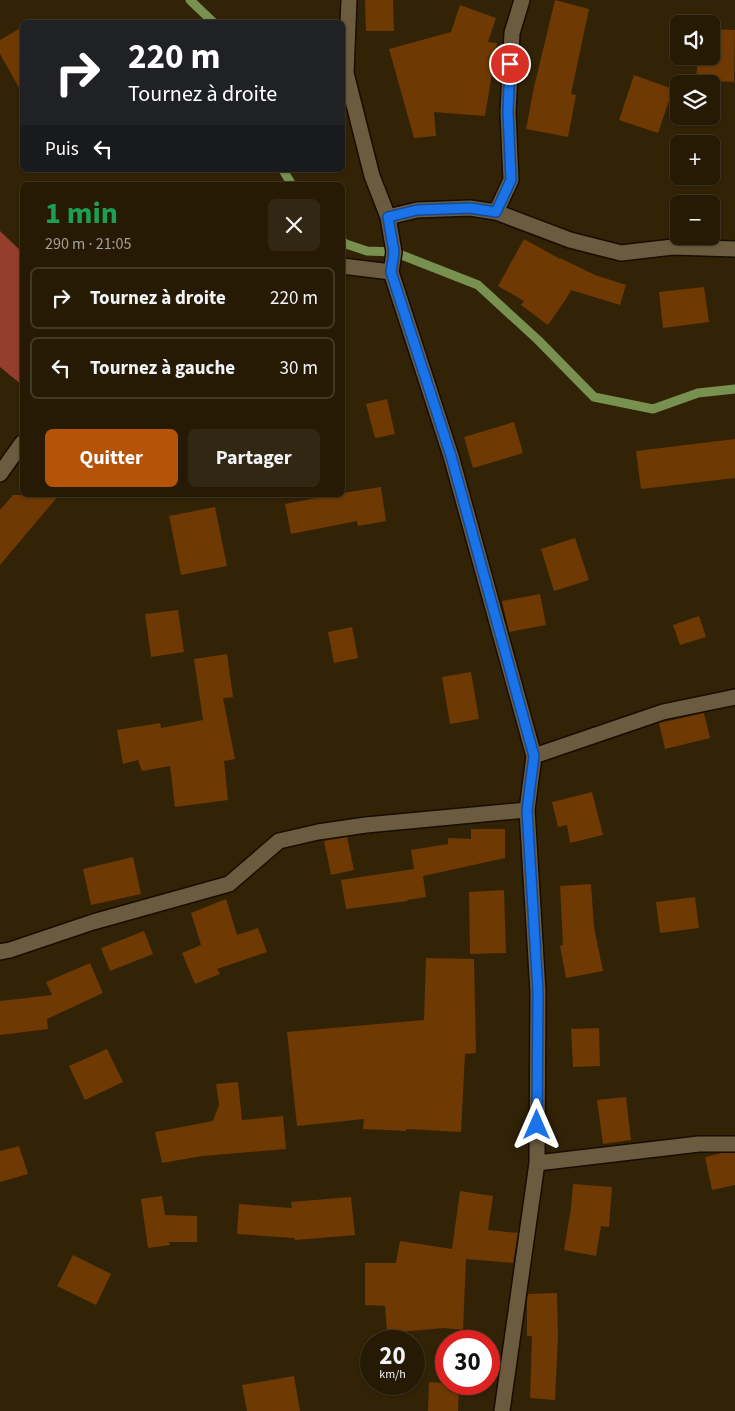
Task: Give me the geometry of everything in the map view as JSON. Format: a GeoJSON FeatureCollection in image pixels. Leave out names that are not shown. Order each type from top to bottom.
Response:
{"type":"FeatureCollection","features":[{"type":"Feature","properties":{"kind":"street"},"geometry":{"type":"LineString","coordinates":[[349,0],[346,73],[372,176],[388,217],[394,252],[391,272],[451,456],[534,756],[527,810],[538,992],[537,1163],[502,1411]]}},
{"type":"Feature","properties":{"kind":"street"},"geometry":{"type":"LineString","coordinates":[[496,212],[511,180],[508,112],[512,32],[522,0]]}},
{"type":"Feature","properties":{"kind":"street"},"geometry":{"type":"LineString","coordinates":[[388,217],[417,210],[470,208],[496,212],[570,240],[621,253],[673,247],[735,249]]}},
{"type":"Feature","properties":{"kind":"street"},"geometry":{"type":"LineString","coordinates":[[345,266],[391,272]]}},
{"type":"Feature","properties":{"kind":"street"},"geometry":{"type":"LineString","coordinates":[[0,474],[20,446]]}},
{"type":"Feature","properties":{"kind":"street"},"geometry":{"type":"LineString","coordinates":[[534,756],[663,712],[735,697]]}},
{"type":"Feature","properties":{"kind":"street"},"geometry":{"type":"LineString","coordinates":[[0,952],[93,922],[230,884],[279,841],[318,832],[366,825],[527,810]]}},
{"type":"Feature","properties":{"kind":"street"},"geometry":{"type":"LineString","coordinates":[[537,1163],[699,1144],[735,1144]]}},
{"type":"Feature","properties":{"kind":"shaded area"},"geometry":{"type":"Polygon","coordinates":[[[0,231],[20,250],[20,383],[0,367],[0,231]]]}},
{"type":"Feature","properties":{"kind":"building"},"geometry":{"type":"Polygon","coordinates":[[[365,0],[393,0],[394,31],[366,31],[365,0]]]}},
{"type":"Feature","properties":{"kind":"building"},"geometry":{"type":"Polygon","coordinates":[[[555,0],[589,9],[571,94],[576,95],[568,137],[526,129],[555,0]]]}},
{"type":"Feature","properties":{"kind":"building"},"geometry":{"type":"Polygon","coordinates":[[[460,5],[496,18],[488,42],[497,43],[485,116],[434,112],[436,136],[414,138],[389,49],[451,32],[460,5]]]}},
{"type":"Feature","properties":{"kind":"building"},"geometry":{"type":"Polygon","coordinates":[[[20,28],[20,89],[0,54],[0,40],[20,28]]]}},
{"type":"Feature","properties":{"kind":"building"},"geometry":{"type":"Polygon","coordinates":[[[720,29],[735,30],[734,82],[720,81],[720,75],[696,75],[697,65],[720,65],[720,29]]]}},
{"type":"Feature","properties":{"kind":"building"},"geometry":{"type":"Polygon","coordinates":[[[634,75],[670,88],[670,98],[658,133],[619,120],[634,75]]]}},
{"type":"Feature","properties":{"kind":"building"},"geometry":{"type":"Polygon","coordinates":[[[524,239],[560,259],[595,275],[626,285],[620,305],[571,290],[548,325],[521,305],[524,301],[498,286],[524,239]]]}},
{"type":"Feature","properties":{"kind":"building"},"geometry":{"type":"Polygon","coordinates":[[[704,287],[709,322],[663,328],[659,292],[704,287]]]}},
{"type":"Feature","properties":{"kind":"building"},"geometry":{"type":"Polygon","coordinates":[[[387,399],[395,434],[375,438],[366,404],[387,399]]]}},
{"type":"Feature","properties":{"kind":"building"},"geometry":{"type":"Polygon","coordinates":[[[514,422],[523,453],[473,468],[464,437],[514,422]]]}},
{"type":"Feature","properties":{"kind":"building"},"geometry":{"type":"Polygon","coordinates":[[[735,439],[735,478],[641,489],[636,451],[735,439]]]}},
{"type":"Feature","properties":{"kind":"building"},"geometry":{"type":"Polygon","coordinates":[[[381,487],[386,521],[358,526],[357,521],[291,534],[285,504],[321,497],[345,497],[345,493],[381,487]]]}},
{"type":"Feature","properties":{"kind":"building"},"geometry":{"type":"Polygon","coordinates":[[[13,495],[20,495],[20,497],[57,497],[0,565],[0,510],[13,495]]]}},
{"type":"Feature","properties":{"kind":"building"},"geometry":{"type":"Polygon","coordinates":[[[215,507],[227,566],[181,575],[169,516],[215,507]]]}},
{"type":"Feature","properties":{"kind":"building"},"geometry":{"type":"Polygon","coordinates":[[[575,538],[589,580],[554,591],[541,549],[575,538]]]}},
{"type":"Feature","properties":{"kind":"building"},"geometry":{"type":"Polygon","coordinates":[[[540,594],[546,625],[509,632],[502,601],[540,594]]]}},
{"type":"Feature","properties":{"kind":"building"},"geometry":{"type":"Polygon","coordinates":[[[178,610],[184,652],[151,657],[145,614],[178,610]]]}},
{"type":"Feature","properties":{"kind":"building"},"geometry":{"type":"Polygon","coordinates":[[[699,616],[706,637],[680,645],[673,625],[699,616]]]}},
{"type":"Feature","properties":{"kind":"building"},"geometry":{"type":"Polygon","coordinates":[[[352,627],[358,658],[334,663],[328,632],[352,627]]]}},
{"type":"Feature","properties":{"kind":"building"},"geometry":{"type":"Polygon","coordinates":[[[227,654],[233,697],[223,698],[235,759],[224,761],[228,800],[175,807],[170,766],[142,771],[138,760],[123,764],[117,730],[160,723],[161,728],[203,720],[194,659],[227,654]]]}},
{"type":"Feature","properties":{"kind":"building"},"geometry":{"type":"Polygon","coordinates":[[[471,672],[479,719],[450,724],[442,677],[471,672]]]}},
{"type":"Feature","properties":{"kind":"building"},"geometry":{"type":"Polygon","coordinates":[[[704,713],[710,738],[665,749],[659,723],[704,713]]]}},
{"type":"Feature","properties":{"kind":"building"},"geometry":{"type":"Polygon","coordinates":[[[592,792],[603,835],[570,843],[567,825],[558,827],[552,802],[592,792]]]}},
{"type":"Feature","properties":{"kind":"building"},"geometry":{"type":"Polygon","coordinates":[[[471,829],[505,829],[505,858],[423,876],[426,897],[346,909],[341,880],[414,869],[411,850],[448,844],[448,838],[471,839],[471,829]]]}},
{"type":"Feature","properties":{"kind":"building"},"geometry":{"type":"Polygon","coordinates":[[[347,837],[354,870],[331,875],[324,841],[347,837]]]}},
{"type":"Feature","properties":{"kind":"building"},"geometry":{"type":"Polygon","coordinates":[[[133,857],[141,894],[91,905],[83,869],[133,857]]]}},
{"type":"Feature","properties":{"kind":"building"},"geometry":{"type":"Polygon","coordinates":[[[591,884],[594,927],[603,971],[566,978],[560,946],[563,945],[560,886],[591,884]]]}},
{"type":"Feature","properties":{"kind":"building"},"geometry":{"type":"Polygon","coordinates":[[[504,890],[506,953],[470,954],[469,892],[504,890]]]}},
{"type":"Feature","properties":{"kind":"building"},"geometry":{"type":"Polygon","coordinates":[[[695,897],[699,928],[660,933],[656,902],[695,897]]]}},
{"type":"Feature","properties":{"kind":"building"},"geometry":{"type":"Polygon","coordinates":[[[226,899],[237,935],[258,928],[267,952],[217,969],[220,974],[195,984],[182,953],[201,945],[191,913],[226,899]]]}},
{"type":"Feature","properties":{"kind":"building"},"geometry":{"type":"Polygon","coordinates":[[[144,931],[153,954],[110,971],[101,948],[144,931]]]}},
{"type":"Feature","properties":{"kind":"building"},"geometry":{"type":"Polygon","coordinates":[[[426,958],[474,959],[476,1053],[465,1054],[461,1132],[363,1129],[364,1119],[297,1126],[287,1032],[424,1020],[426,958]]]}},
{"type":"Feature","properties":{"kind":"building"},"geometry":{"type":"Polygon","coordinates":[[[90,963],[103,993],[47,1019],[48,1029],[0,1035],[0,1001],[52,995],[46,982],[90,963]]]}},
{"type":"Feature","properties":{"kind":"building"},"geometry":{"type":"Polygon","coordinates":[[[599,1028],[600,1066],[573,1067],[571,1029],[599,1028]]]}},
{"type":"Feature","properties":{"kind":"building"},"geometry":{"type":"Polygon","coordinates":[[[107,1049],[123,1082],[85,1100],[69,1066],[107,1049]]]}},
{"type":"Feature","properties":{"kind":"building"},"geometry":{"type":"Polygon","coordinates":[[[238,1082],[242,1120],[283,1116],[286,1149],[202,1156],[162,1163],[155,1132],[213,1121],[219,1105],[216,1084],[238,1082]]]}},
{"type":"Feature","properties":{"kind":"building"},"geometry":{"type":"Polygon","coordinates":[[[626,1097],[631,1140],[603,1144],[597,1100],[626,1097]]]}},
{"type":"Feature","properties":{"kind":"building"},"geometry":{"type":"Polygon","coordinates":[[[19,1146],[28,1174],[0,1182],[0,1151],[19,1146]]]}},
{"type":"Feature","properties":{"kind":"building"},"geometry":{"type":"Polygon","coordinates":[[[722,1153],[735,1153],[735,1185],[712,1190],[705,1157],[722,1153]]]}},
{"type":"Feature","properties":{"kind":"building"},"geometry":{"type":"Polygon","coordinates":[[[573,1184],[612,1187],[609,1227],[601,1226],[596,1256],[564,1250],[573,1184]]]}},
{"type":"Feature","properties":{"kind":"building"},"geometry":{"type":"Polygon","coordinates":[[[460,1191],[493,1196],[488,1230],[518,1233],[513,1263],[466,1259],[463,1330],[444,1328],[387,1330],[385,1306],[365,1305],[365,1263],[396,1263],[400,1241],[452,1249],[460,1191]]]}},
{"type":"Feature","properties":{"kind":"building"},"geometry":{"type":"Polygon","coordinates":[[[162,1196],[165,1215],[197,1216],[197,1242],[169,1242],[170,1245],[148,1248],[141,1199],[162,1196]]]}},
{"type":"Feature","properties":{"kind":"building"},"geometry":{"type":"Polygon","coordinates":[[[351,1197],[355,1235],[295,1240],[294,1238],[237,1234],[239,1204],[292,1208],[291,1202],[351,1197]]]}},
{"type":"Feature","properties":{"kind":"building"},"geometry":{"type":"Polygon","coordinates":[[[73,1255],[111,1274],[96,1305],[57,1286],[73,1255]]]}},
{"type":"Feature","properties":{"kind":"building"},"geometry":{"type":"Polygon","coordinates":[[[557,1293],[558,1336],[555,1400],[530,1398],[532,1336],[527,1336],[528,1294],[557,1293]]]}},
{"type":"Feature","properties":{"kind":"building"},"geometry":{"type":"Polygon","coordinates":[[[294,1376],[300,1411],[247,1411],[242,1385],[294,1376]]]}},
{"type":"Feature","properties":{"kind":"building"},"geometry":{"type":"Polygon","coordinates":[[[429,1382],[435,1382],[435,1395],[459,1395],[458,1411],[428,1411],[429,1382]]]}},
{"type":"Feature","properties":{"kind":"waterway"},"geometry":{"type":"LineString","coordinates":[[190,0],[211,20]]}},
{"type":"Feature","properties":{"kind":"waterway"},"geometry":{"type":"LineString","coordinates":[[284,172],[290,182]]}},
{"type":"Feature","properties":{"kind":"waterway"},"geometry":{"type":"LineString","coordinates":[[345,243],[367,251],[394,252],[478,285],[538,340],[594,397],[653,409],[698,393],[735,389]]}},
{"type":"Feature","properties":{"kind":"route"},"geometry":{"type":"LineString","coordinates":[[510,64],[508,112],[511,180],[496,212],[470,208],[417,210],[388,217],[394,252],[391,272],[451,456],[534,756],[527,810],[538,992],[537,1125]]}}]}
